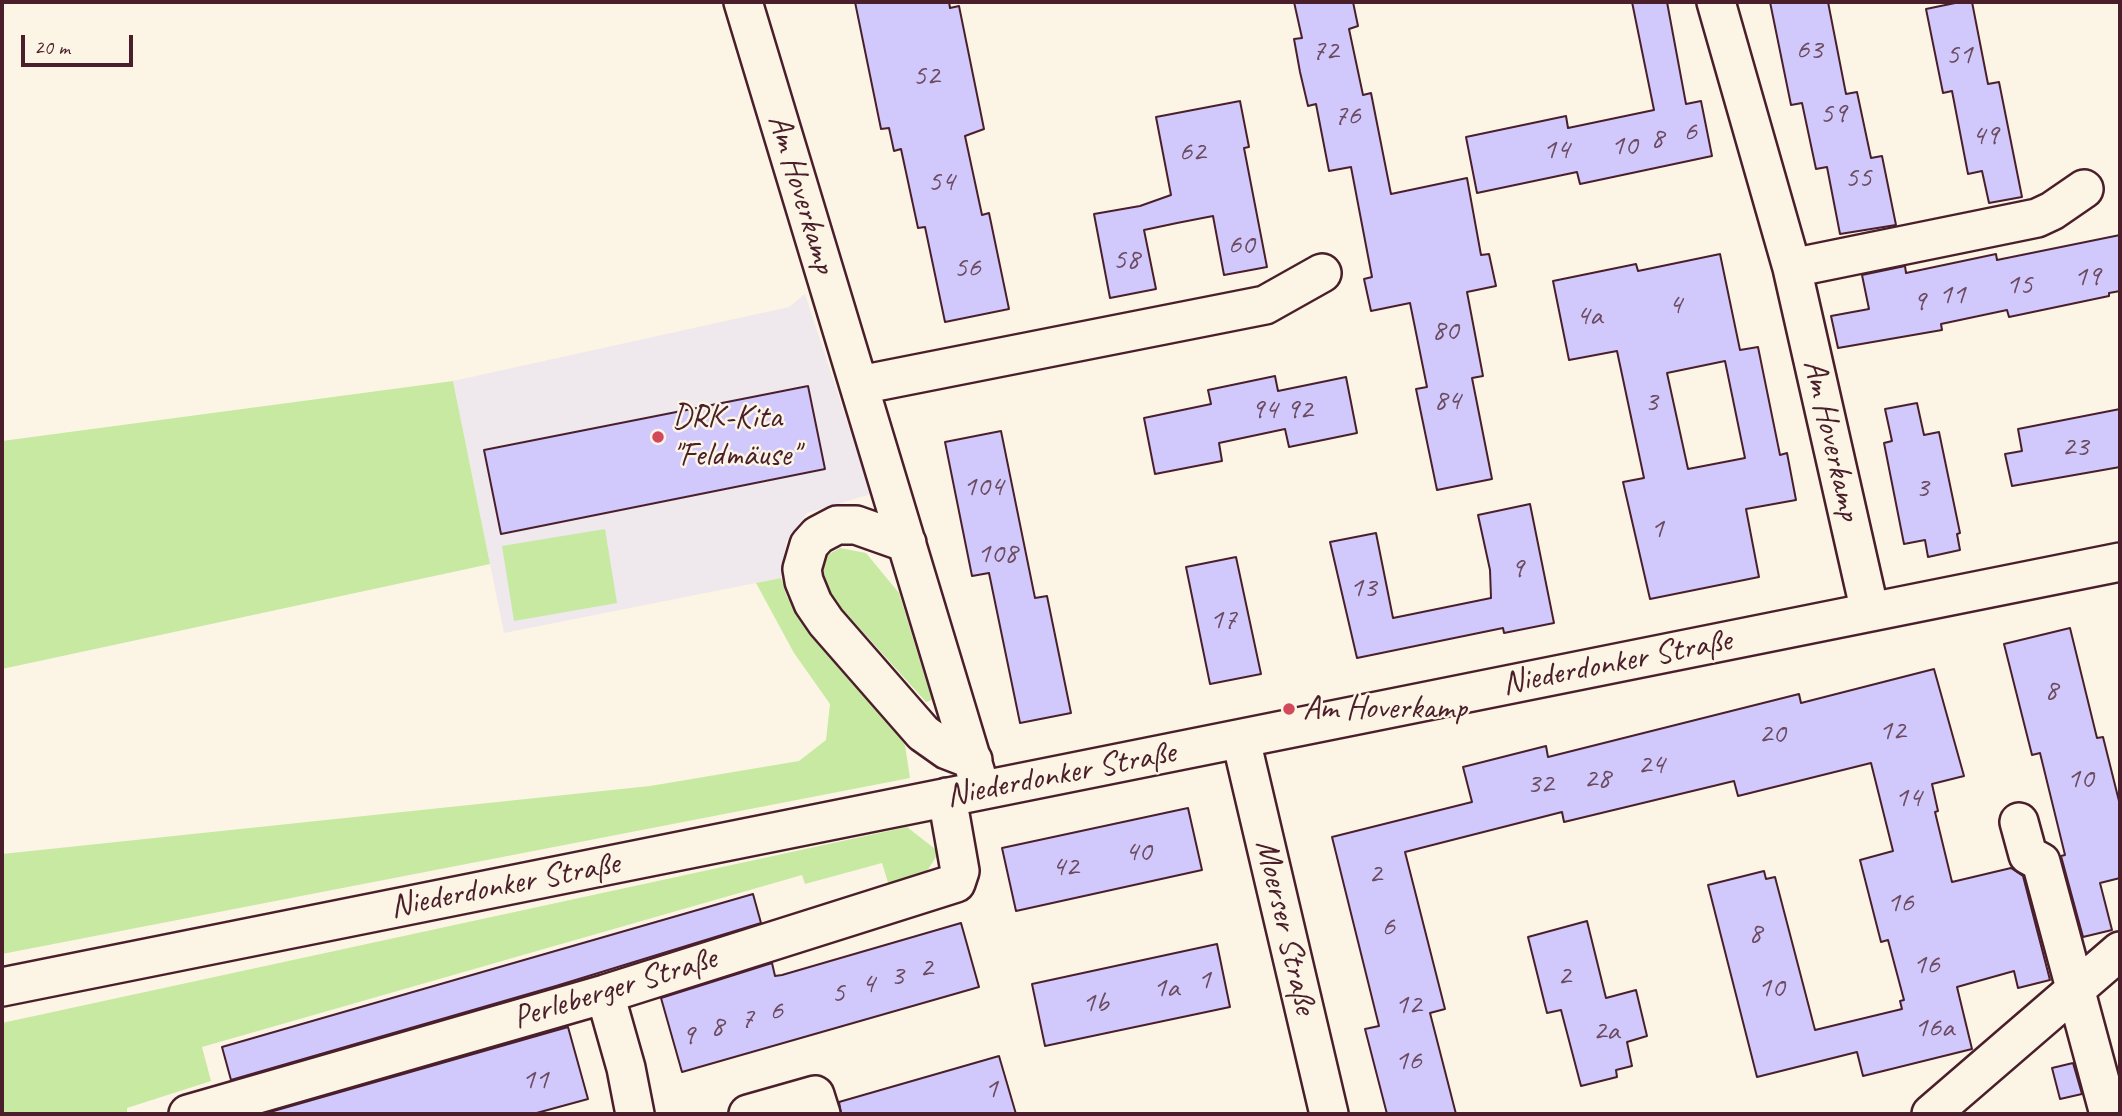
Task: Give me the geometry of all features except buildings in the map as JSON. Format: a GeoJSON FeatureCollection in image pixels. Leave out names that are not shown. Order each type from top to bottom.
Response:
{"type":"FeatureCollection","features":[{"type":"Feature","properties":{"kind":"street","name":"Am Hoverkamp"},"geometry":{"type":"LineString","coordinates":[[743,2],[907,543],[967,783]]}},
{"type":"Feature","properties":{"kind":"street","name":"Am Hoverkamp"},"geometry":{"type":"LineString","coordinates":[[1716,2],[1792,268],[1870,612]]}},
{"type":"Feature","properties":{"kind":"street"},"geometry":{"type":"LineString","coordinates":[[1792,268],[2037,218],[2084,189]]}},
{"type":"Feature","properties":{"kind":"street"},"geometry":{"type":"LineString","coordinates":[[860,385],[1265,305],[1322,273]]}},
{"type":"Feature","properties":{"kind":"street"},"geometry":{"type":"LineString","coordinates":[[907,543],[856,525],[837,525],[818,535],[809,545],[802,569],[804,581],[826,622],[923,733],[947,750],[967,783]]}},
{"type":"Feature","properties":{"kind":"street","name":"Niederdonker Straße"},"geometry":{"type":"LineString","coordinates":[[2,987],[967,783],[1241,740],[2120,562]]}},
{"type":"Feature","properties":{"kind":"street","name":"Moerser Straße"},"geometry":{"type":"LineString","coordinates":[[1241,740],[1329,1114]]}},
{"type":"Feature","properties":{"kind":"street","name":"Perleberger Straße"},"geometry":{"type":"LineString","coordinates":[[188,1114],[605,994],[956,883],[960,871],[967,783]]}},
{"type":"Feature","properties":{"kind":"street"},"geometry":{"type":"LineString","coordinates":[[2019,822],[2028,855],[2041,863],[2109,1114]]}},
{"type":"Feature","properties":{"kind":"street"},"geometry":{"type":"LineString","coordinates":[[1931,1114],[2120,951]]}},
{"type":"Feature","properties":{"kind":"street"},"geometry":{"type":"LineString","coordinates":[[605,994],[626,1068],[635,1114]]}},
{"type":"Feature","properties":{"kind":"street"},"geometry":{"type":"LineString","coordinates":[[748,1114],[815,1095],[821,1114]]}},
{"type":"Feature","properties":{"kind":"shaded area","name":"DRK-Kita \"Feldmäuse\""},"geometry":{"type":"Polygon","coordinates":[[[805,294],[871,494],[807,513],[786,542],[781,578],[504,633],[453,381],[789,307],[805,294]]]}},
{"type":"Feature","properties":{"kind":"green space"},"geometry":{"type":"Polygon","coordinates":[[[453,381],[490,564],[2,669],[2,441],[453,381]]]}},
{"type":"Feature","properties":{"kind":"green space"},"geometry":{"type":"Polygon","coordinates":[[[605,529],[617,603],[514,621],[502,546],[605,529]]]}},
{"type":"Feature","properties":{"kind":"green space"},"geometry":{"type":"Polygon","coordinates":[[[840,548],[866,553],[899,593],[932,700],[926,702],[845,612],[838,618],[822,589],[821,569],[826,556],[840,548]]]}},
{"type":"Feature","properties":{"kind":"green space"},"geometry":{"type":"Polygon","coordinates":[[[781,578],[787,597],[869,691],[905,745],[910,778],[2,954],[2,854],[650,786],[799,761],[826,740],[830,704],[794,653],[756,583],[781,578]]]}},
{"type":"Feature","properties":{"kind":"green space"},"geometry":{"type":"Polygon","coordinates":[[[907,827],[939,852],[919,884],[891,892],[882,863],[805,884],[802,875],[202,1047],[211,1081],[127,1108],[127,1114],[2,1114],[2,1023],[907,827]]]}},
{"type":"Feature","properties":{"kind":"place","name":"DRK-Kita \"Feldmäuse\""},"geometry":{"type":"Point","coordinates":[658,437]}},
{"type":"Feature","properties":{"kind":"place","name":"Am Hoverkamp"},"geometry":{"type":"Point","coordinates":[1289,709]}}]}
